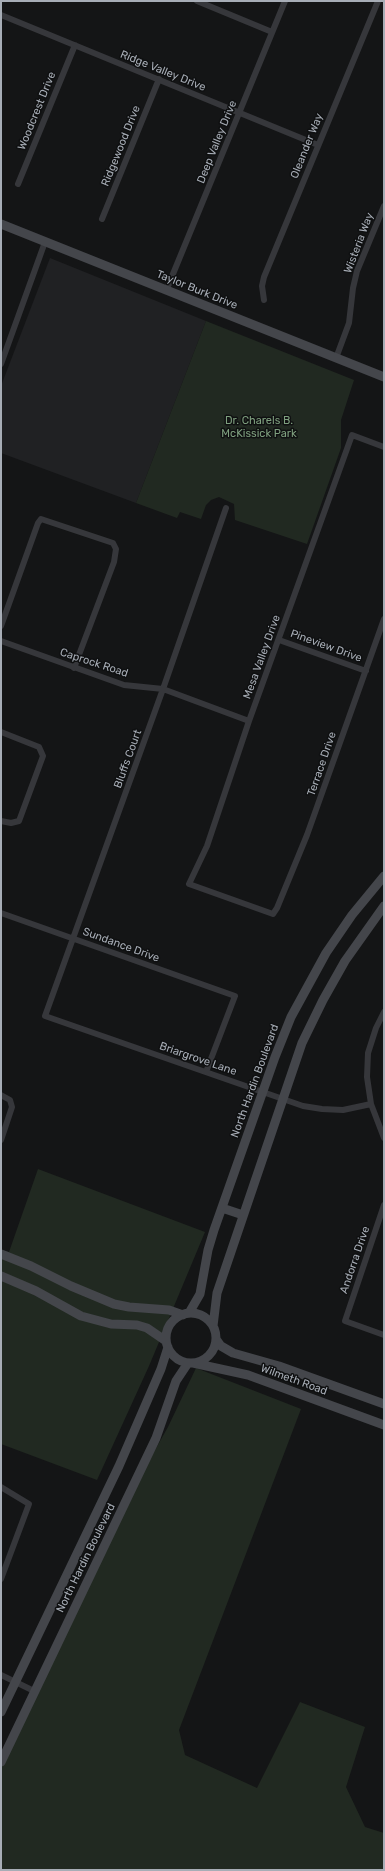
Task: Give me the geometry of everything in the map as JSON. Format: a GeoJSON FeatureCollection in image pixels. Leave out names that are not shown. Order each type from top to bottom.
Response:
{"type":"FeatureCollection","features":[{"type":"Feature","properties":{"kind":"street"},"geometry":{"type":"LineString","coordinates":[[197,1],[272,32]]}},
{"type":"Feature","properties":{"kind":"street","name":"Deep Valley Drive"},"geometry":{"type":"LineString","coordinates":[[166,291],[285,1]]}},
{"type":"Feature","properties":{"kind":"street","name":"Oleander Way"},"geometry":{"type":"LineString","coordinates":[[264,300],[262,286],[264,277],[378,1]]}},
{"type":"Feature","properties":{"kind":"street","name":"Ridge Valley Drive"},"geometry":{"type":"LineString","coordinates":[[1,15],[318,145]]}},
{"type":"Feature","properties":{"kind":"street","name":"Woodcrest Drive"},"geometry":{"type":"LineString","coordinates":[[18,184],[74,45]]}},
{"type":"Feature","properties":{"kind":"street","name":"Ridgewood Drive"},"geometry":{"type":"LineString","coordinates":[[102,220],[158,79]]}},
{"type":"Feature","properties":{"kind":"street","name":"Wisteria Way"},"geometry":{"type":"LineString","coordinates":[[336,358],[349,324],[353,288],[357,271],[384,206]]}},
{"type":"Feature","properties":{"kind":"street","name":"Taylor Burk Drive"},"geometry":{"type":"LineString","coordinates":[[1,224],[384,377]]}},
{"type":"Feature","properties":{"kind":"street"},"geometry":{"type":"LineString","coordinates":[[1,364],[45,242]]}},
{"type":"Feature","properties":{"kind":"street","name":"Mesa Valley Drive"},"geometry":{"type":"LineString","coordinates":[[189,884],[207,846],[249,721],[352,435],[384,447]]}},
{"type":"Feature","properties":{"kind":"street","name":"Bluffs Court"},"geometry":{"type":"LineString","coordinates":[[45,1016],[163,689],[226,508]]}},
{"type":"Feature","properties":{"kind":"street"},"geometry":{"type":"LineString","coordinates":[[1,626],[38,523],[42,519],[108,540],[113,543],[116,549],[114,562],[74,668]]}},
{"type":"Feature","properties":{"kind":"street","name":"Terrace Drive"},"geometry":{"type":"LineString","coordinates":[[189,884],[273,914],[277,908],[307,836],[384,619]]}},
{"type":"Feature","properties":{"kind":"street","name":"Pineview Drive"},"geometry":{"type":"LineString","coordinates":[[279,640],[366,671]]}},
{"type":"Feature","properties":{"kind":"street","name":"Caprock Road"},"geometry":{"type":"LineString","coordinates":[[1,641],[124,685],[163,689],[249,721]]}},
{"type":"Feature","properties":{"kind":"street"},"geometry":{"type":"LineString","coordinates":[[1,732],[39,747],[43,756],[19,821],[15,823],[1,821]]}},
{"type":"Feature","properties":{"kind":"street","name":"North Hardin Boulevard"},"geometry":{"type":"LineString","coordinates":[[186,1314],[200,1294],[208,1250],[286,1030],[318,967],[352,915],[384,876]]}},
{"type":"Feature","properties":{"kind":"street"},"geometry":{"type":"LineString","coordinates":[[1,1276],[25,1286],[81,1316],[111,1324],[137,1325],[147,1328],[167,1344],[176,1359],[191,1363],[201,1361],[210,1355],[215,1346],[216,1338],[213,1326],[217,1293],[282,1098],[302,1044],[323,1000],[345,961],[384,906]]}},
{"type":"Feature","properties":{"kind":"street","name":"Sundance Drive"},"geometry":{"type":"LineString","coordinates":[[1,913],[235,996],[206,1072]]}},
{"type":"Feature","properties":{"kind":"street"},"geometry":{"type":"LineString","coordinates":[[384,1012],[376,1028],[368,1053],[367,1078],[370,1104],[384,1138]]}},
{"type":"Feature","properties":{"kind":"street","name":"Briargrove Lane"},"geometry":{"type":"LineString","coordinates":[[45,1016],[303,1106],[343,1110],[370,1104]]}},
{"type":"Feature","properties":{"kind":"street"},"geometry":{"type":"LineString","coordinates":[[1,1095],[10,1100],[12,1106],[1,1140]]}},
{"type":"Feature","properties":{"kind":"street","name":"Andorra Drive"},"geometry":{"type":"LineString","coordinates":[[384,1205],[344,1321],[384,1335]]}},
{"type":"Feature","properties":{"kind":"street"},"geometry":{"type":"LineString","coordinates":[[222,1208],[243,1215]]}},
{"type":"Feature","properties":{"kind":"street"},"geometry":{"type":"LineString","coordinates":[[1,1254],[114,1304],[129,1308],[169,1310],[201,1316],[213,1326]]}},
{"type":"Feature","properties":{"kind":"street"},"geometry":{"type":"LineString","coordinates":[[167,1344],[169,1326],[176,1318],[186,1314]]}},
{"type":"Feature","properties":{"kind":"street","name":"Wilmeth Road"},"geometry":{"type":"LineString","coordinates":[[216,1338],[222,1346],[233,1353],[278,1366],[384,1404]]}},
{"type":"Feature","properties":{"kind":"street","name":"North Hardin Boulevard"},"geometry":{"type":"LineString","coordinates":[[1,1712],[122,1459],[161,1369],[167,1344]]}},
{"type":"Feature","properties":{"kind":"street","name":"North Hardin Boulevard"},"geometry":{"type":"LineString","coordinates":[[1,1762],[156,1438],[176,1381],[191,1363]]}},
{"type":"Feature","properties":{"kind":"street","name":"Wilmeth Road"},"geometry":{"type":"LineString","coordinates":[[191,1363],[248,1376],[384,1425]]}},
{"type":"Feature","properties":{"kind":"street"},"geometry":{"type":"LineString","coordinates":[[1,1487],[29,1504],[1,1579]]}},
{"type":"Feature","properties":{"kind":"street"},"geometry":{"type":"LineString","coordinates":[[1,1675],[34,1691]]}},
{"type":"Feature","properties":{"kind":"shaded area"},"geometry":{"type":"Polygon","coordinates":[[[50,258],[206,321],[136,503],[1,453],[1,386],[50,258]]]}},
{"type":"Feature","properties":{"kind":"green space","name":"Dr. Charels B. McKissick Park"},"geometry":{"type":"Polygon","coordinates":[[[206,321],[354,380],[341,420],[341,448],[307,544],[235,520],[234,504],[219,497],[211,500],[206,505],[201,519],[180,512],[177,518],[136,503],[206,321]]]}},
{"type":"Feature","properties":{"kind":"green space"},"geometry":{"type":"Polygon","coordinates":[[[38,1169],[205,1232],[149,1366],[97,1480],[1,1444],[1,1250],[9,1252],[38,1169]]]}},
{"type":"Feature","properties":{"kind":"green space"},"geometry":{"type":"Polygon","coordinates":[[[196,1368],[301,1409],[179,1730],[185,1755],[257,1788],[300,1702],[365,1727],[346,1787],[365,1827],[384,1833],[384,1870],[1,1870],[1,1757],[125,1503],[168,1427],[196,1368]]]}}]}
